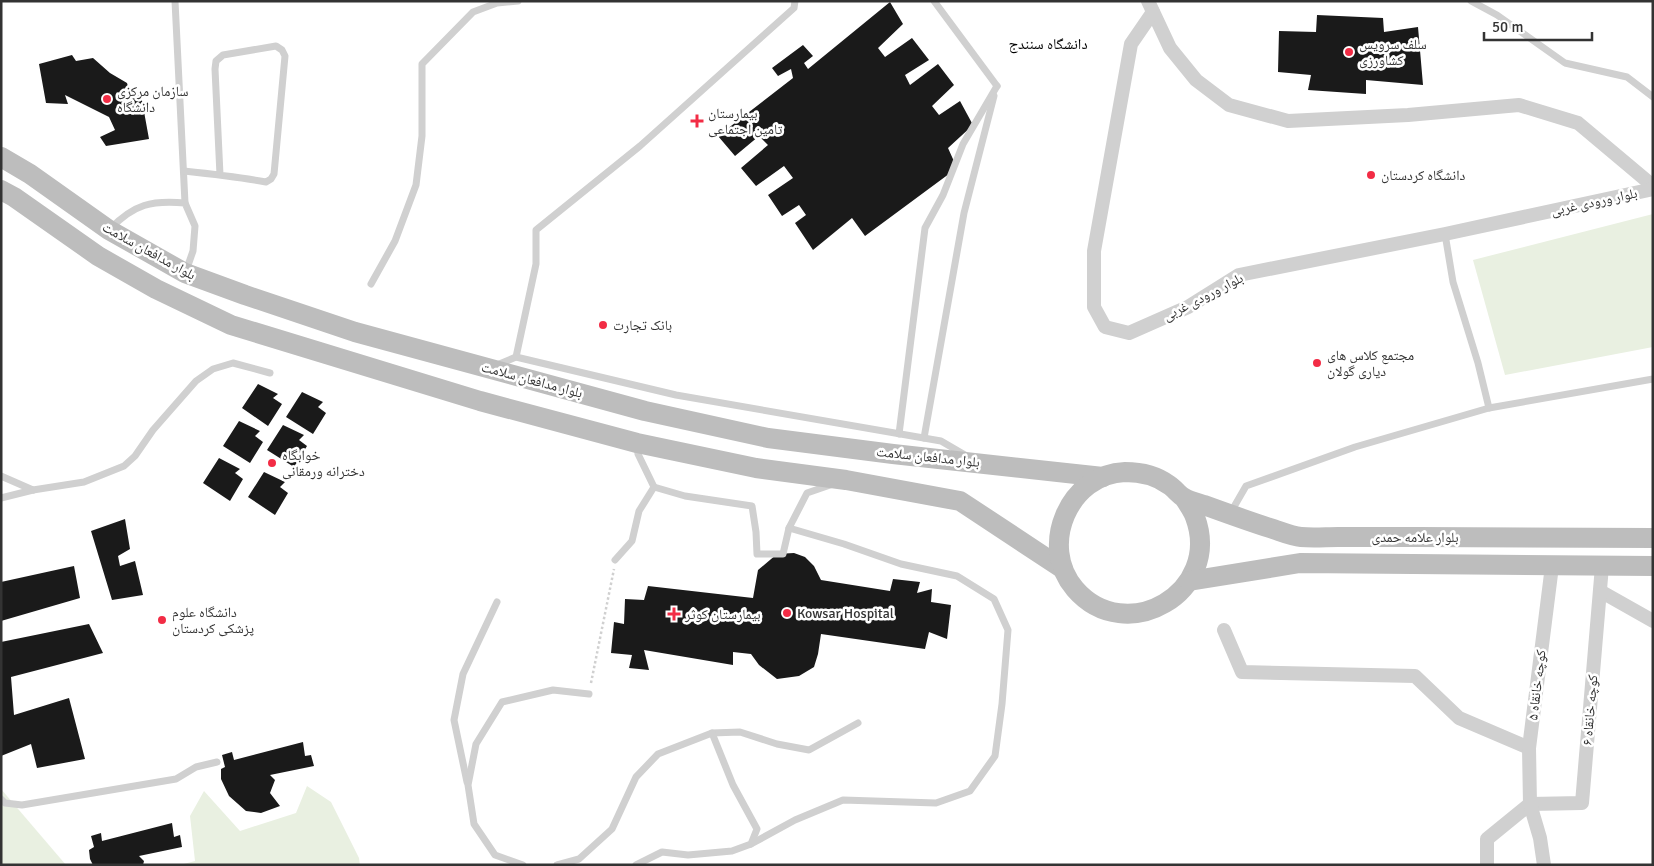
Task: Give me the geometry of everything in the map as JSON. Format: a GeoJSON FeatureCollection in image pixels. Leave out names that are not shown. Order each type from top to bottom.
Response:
{"type":"FeatureCollection","features":[{"type":"Feature","properties":{"kind":"main road","name":"بلوار مدافعان سلامت"},"geometry":{"type":"LineString","coordinates":[[1,157],[30,174],[109,230],[185,273],[245,296],[356,332],[645,411],[768,438],[1103,477]]}},
{"type":"Feature","properties":{"kind":"main road","name":"بلوار مدافعان سلامت"},"geometry":{"type":"LineString","coordinates":[[1,190],[14,197],[98,256],[156,289],[231,325],[480,401],[637,443],[756,468],[846,480],[960,501],[1063,569]]}},
{"type":"Feature","properties":{"kind":"main road"},"geometry":{"type":"LineString","coordinates":[[1124,472],[1146,474],[1167,483],[1184,498],[1195,517],[1200,538],[1198,560],[1189,581],[1175,598],[1156,609],[1134,614],[1112,612],[1091,603],[1074,588],[1063,569],[1058,548],[1060,526],[1069,505],[1083,488],[1103,477],[1124,472]]}},
{"type":"Feature","properties":{"kind":"main road","name":"بلوار علامه حمدی"},"geometry":{"type":"LineString","coordinates":[[1184,498],[1229,515],[1300,537],[1653,538]]}},
{"type":"Feature","properties":{"kind":"main road","name":"بلوار علامه حمدی"},"geometry":{"type":"LineString","coordinates":[[1189,581],[1300,563],[1653,566]]}},
{"type":"Feature","properties":{"kind":"street"},"geometry":{"type":"LineString","coordinates":[[1152,5],[1170,48],[1196,80],[1229,105],[1288,121],[1408,115],[1519,105],[1578,123],[1653,187]]}},
{"type":"Feature","properties":{"kind":"street","name":"بلوار ورودی غربی"},"geometry":{"type":"LineString","coordinates":[[1152,5],[1131,44],[1094,251],[1094,306],[1105,327],[1129,333],[1188,307],[1239,276],[1445,234],[1653,187]]}},
{"type":"Feature","properties":{"kind":"street","name":"کوچه خانقاه ۵"},"geometry":{"type":"LineString","coordinates":[[1544,865],[1540,838],[1530,804],[1529,748],[1552,566]]}},
{"type":"Feature","properties":{"kind":"street","name":"کوچه خانقاه ۶"},"geometry":{"type":"LineString","coordinates":[[1530,804],[1582,803],[1602,566]]}},
{"type":"Feature","properties":{"kind":"street"},"geometry":{"type":"LineString","coordinates":[[1600,591],[1653,621]]}},
{"type":"Feature","properties":{"kind":"street"},"geometry":{"type":"LineString","coordinates":[[1224,630],[1242,672],[1415,676],[1459,718],[1529,748]]}},
{"type":"Feature","properties":{"kind":"street"},"geometry":{"type":"LineString","coordinates":[[1487,865],[1488,839],[1530,804]]}},
{"type":"Feature","properties":{"kind":"lane"},"geometry":{"type":"LineString","coordinates":[[176,1],[185,203],[195,226],[193,251],[185,273]]}},
{"type":"Feature","properties":{"kind":"lane"},"geometry":{"type":"LineString","coordinates":[[371,284],[395,241],[416,185],[422,136],[422,64],[473,12],[497,2],[518,1]]}},
{"type":"Feature","properties":{"kind":"lane"},"geometry":{"type":"LineString","coordinates":[[516,357],[536,264],[536,230],[640,146],[794,8],[795,1]]}},
{"type":"Feature","properties":{"kind":"lane"},"geometry":{"type":"LineString","coordinates":[[934,1],[997,86]]}},
{"type":"Feature","properties":{"kind":"lane"},"geometry":{"type":"LineString","coordinates":[[1471,1],[1497,15],[1565,63],[1627,77],[1653,96]]}},
{"type":"Feature","properties":{"kind":"lane"},"geometry":{"type":"LineString","coordinates":[[184,172],[266,182],[271,179],[274,174],[285,56],[282,50],[276,46],[223,55],[216,62],[220,175]]}},
{"type":"Feature","properties":{"kind":"lane"},"geometry":{"type":"LineString","coordinates":[[898,434],[925,228],[943,195],[963,144],[997,86]]}},
{"type":"Feature","properties":{"kind":"lane"},"geometry":{"type":"LineString","coordinates":[[924,438],[964,213],[997,86]]}},
{"type":"Feature","properties":{"kind":"lane"},"geometry":{"type":"LineString","coordinates":[[109,230],[135,208],[162,201],[185,203]]}},
{"type":"Feature","properties":{"kind":"lane"},"geometry":{"type":"LineString","coordinates":[[1445,234],[1453,282],[1478,363],[1489,408]]}},
{"type":"Feature","properties":{"kind":"lane"},"geometry":{"type":"LineString","coordinates":[[489,368],[516,357],[676,395],[941,441],[979,463]]}},
{"type":"Feature","properties":{"kind":"lane"},"geometry":{"type":"LineString","coordinates":[[1,498],[33,490],[84,482],[124,466],[135,456],[153,430],[196,381],[213,369],[233,363],[270,373]]}},
{"type":"Feature","properties":{"kind":"lane"},"geometry":{"type":"LineString","coordinates":[[1229,515],[1246,486],[1355,446],[1489,408],[1653,379]]}},
{"type":"Feature","properties":{"kind":"lane"},"geometry":{"type":"LineString","coordinates":[[637,443],[638,454],[654,487],[685,496],[752,506],[757,554],[783,554],[789,528],[807,493],[846,480]]}},
{"type":"Feature","properties":{"kind":"lane"},"geometry":{"type":"LineString","coordinates":[[1,476],[33,490]]}},
{"type":"Feature","properties":{"kind":"lane"},"geometry":{"type":"LineString","coordinates":[[616,560],[632,541],[639,511],[654,487]]}},
{"type":"Feature","properties":{"kind":"lane"},"geometry":{"type":"LineString","coordinates":[[636,865],[662,852],[688,855],[732,851],[751,844],[795,820],[843,800],[936,803],[970,791],[995,756],[1002,704],[1008,630],[994,600],[958,576],[901,564],[844,544],[789,528]]}},
{"type":"Feature","properties":{"kind":"lane"},"geometry":{"type":"LineString","coordinates":[[497,602],[463,674],[454,720],[474,824],[495,855],[523,865]]}},
{"type":"Feature","properties":{"kind":"lane"},"geometry":{"type":"LineString","coordinates":[[468,785],[476,744],[502,702],[553,690],[589,694]]}},
{"type":"Feature","properties":{"kind":"lane"},"geometry":{"type":"LineString","coordinates":[[557,865],[579,859],[612,829],[636,777],[658,754],[712,733],[740,732],[777,744],[810,750],[858,723]]}},
{"type":"Feature","properties":{"kind":"lane"},"geometry":{"type":"LineString","coordinates":[[712,733],[733,785],[757,829],[751,844]]}},
{"type":"Feature","properties":{"kind":"lane"},"geometry":{"type":"LineString","coordinates":[[1,799],[4,803],[22,804],[176,779],[196,767],[217,762]]}},
{"type":"Feature","properties":{"kind":"path"},"geometry":{"type":"LineString","coordinates":[[589,694],[616,560]]}},
{"type":"Feature","properties":{"kind":"green space"},"geometry":{"type":"Polygon","coordinates":[[[1653,214],[1653,347],[1505,375],[1473,260],[1653,214]]]}},
{"type":"Feature","properties":{"kind":"green space"},"geometry":{"type":"Polygon","coordinates":[[[307,786],[331,802],[359,858],[360,865],[180,865],[195,861],[190,816],[204,791],[240,831],[296,813],[307,786]]]}},
{"type":"Feature","properties":{"kind":"green space"},"geometry":{"type":"Polygon","coordinates":[[[1,789],[66,865],[1,865],[1,789]]]}},
{"type":"Feature","properties":{"kind":"building"},"geometry":{"type":"Polygon","coordinates":[[[890,2],[903,24],[878,48],[885,57],[912,38],[929,60],[905,75],[910,85],[938,64],[954,85],[932,106],[939,115],[960,101],[973,125],[948,148],[957,168],[865,236],[852,218],[813,250],[795,223],[806,215],[799,205],[782,216],[768,195],[793,178],[784,166],[756,186],[741,168],[768,145],[759,136],[735,156],[718,136],[793,78],[791,69],[778,76],[772,68],[803,45],[813,56],[804,63],[808,69],[890,2]]]}},
{"type":"Feature","properties":{"kind":"building","name":"سلف سرویس کشاورزی"},"geometry":{"type":"Polygon","coordinates":[[[1317,15],[1383,18],[1384,32],[1418,27],[1423,85],[1366,80],[1366,94],[1308,90],[1311,75],[1278,72],[1279,31],[1316,32],[1317,15]]]}},
{"type":"Feature","properties":{"kind":"building","name":"سازمان مرکزی دانشگاه"},"geometry":{"type":"Polygon","coordinates":[[[72,55],[76,61],[93,58],[110,73],[127,83],[130,94],[141,95],[149,139],[106,146],[100,137],[115,130],[109,117],[65,95],[68,104],[46,103],[39,64],[72,55]]]}},
{"type":"Feature","properties":{"kind":"building"},"geometry":{"type":"Polygon","coordinates":[[[258,384],[278,394],[273,398],[282,404],[268,426],[242,408],[258,384]]]}},
{"type":"Feature","properties":{"kind":"building"},"geometry":{"type":"Polygon","coordinates":[[[302,392],[323,402],[318,407],[326,413],[313,434],[286,417],[302,392]]]}},
{"type":"Feature","properties":{"kind":"building"},"geometry":{"type":"Polygon","coordinates":[[[239,421],[260,431],[255,436],[263,442],[250,463],[223,446],[239,421]]]}},
{"type":"Feature","properties":{"kind":"building"},"geometry":{"type":"Polygon","coordinates":[[[283,425],[304,435],[299,440],[307,446],[294,467],[267,450],[283,425]]]}},
{"type":"Feature","properties":{"kind":"building"},"geometry":{"type":"Polygon","coordinates":[[[219,458],[240,469],[235,473],[243,479],[230,501],[203,483],[219,458]]]}},
{"type":"Feature","properties":{"kind":"building"},"geometry":{"type":"Polygon","coordinates":[[[264,472],[285,482],[280,487],[288,493],[275,515],[248,497],[264,472]]]}},
{"type":"Feature","properties":{"kind":"building"},"geometry":{"type":"Polygon","coordinates":[[[125,519],[130,549],[118,556],[120,566],[135,561],[143,595],[112,600],[91,531],[125,519]]]}},
{"type":"Feature","properties":{"kind":"building","name":"Kowsar Hospital"},"geometry":{"type":"Polygon","coordinates":[[[794,553],[805,557],[814,566],[821,580],[890,591],[893,579],[920,582],[917,593],[932,589],[931,602],[951,605],[947,639],[929,632],[925,649],[821,634],[814,667],[799,676],[777,679],[759,665],[751,654],[733,652],[733,665],[644,650],[649,670],[629,668],[632,655],[611,653],[614,622],[624,624],[625,599],[644,600],[648,586],[753,598],[758,570],[777,554],[794,553]]]}},
{"type":"Feature","properties":{"kind":"building"},"geometry":{"type":"Polygon","coordinates":[[[74,566],[80,598],[1,621],[1,582],[74,566]]]}},
{"type":"Feature","properties":{"kind":"building"},"geometry":{"type":"Polygon","coordinates":[[[89,624],[103,653],[11,677],[14,715],[69,698],[85,759],[37,768],[31,744],[1,756],[1,642],[89,624]]]}},
{"type":"Feature","properties":{"kind":"building"},"geometry":{"type":"Polygon","coordinates":[[[303,742],[305,756],[311,755],[314,766],[270,775],[275,780],[270,793],[280,806],[261,813],[246,811],[229,796],[221,779],[221,769],[225,767],[222,755],[232,752],[234,760],[303,742]]]}},
{"type":"Feature","properties":{"kind":"building"},"geometry":{"type":"Polygon","coordinates":[[[172,823],[174,837],[180,835],[182,847],[139,856],[144,861],[143,865],[93,865],[90,859],[89,850],[94,847],[91,836],[101,833],[102,841],[172,823]]]}},
{"type":"Feature","properties":{"kind":"place","name":"سلف سرویس کشاورزی"},"geometry":{"type":"Point","coordinates":[1349,52]}},
{"type":"Feature","properties":{"kind":"place","name":"سازمان مرکزی دانشگاه"},"geometry":{"type":"Point","coordinates":[107,99]}},
{"type":"Feature","properties":{"kind":"place","name":"بیمارستان تامین اجتماعی"},"geometry":{"type":"Point","coordinates":[697,121]}},
{"type":"Feature","properties":{"kind":"place","name":"دانشگاه کردستان"},"geometry":{"type":"Point","coordinates":[1371,175]}},
{"type":"Feature","properties":{"kind":"place","name":"بانک تجارت"},"geometry":{"type":"Point","coordinates":[603,325]}},
{"type":"Feature","properties":{"kind":"place","name":"مجتمع کلاس های دیاری گولان"},"geometry":{"type":"Point","coordinates":[1317,363]}},
{"type":"Feature","properties":{"kind":"place","name":"خوابگاه دخترانه ورمقانی"},"geometry":{"type":"Point","coordinates":[272,463]}},
{"type":"Feature","properties":{"kind":"place","name":"Kowsar Hospital"},"geometry":{"type":"Point","coordinates":[787,613]}},
{"type":"Feature","properties":{"kind":"place","name":"بیمارستان کوثر"},"geometry":{"type":"Point","coordinates":[674,614]}},
{"type":"Feature","properties":{"kind":"place","name":"دانشگاه علوم پزشکی کردستان"},"geometry":{"type":"Point","coordinates":[162,620]}},
{"type":"Feature","properties":{"kind":"district","name":"دانشگاه سنندج"},"geometry":{"type":"Point","coordinates":[1048,44]}}]}
